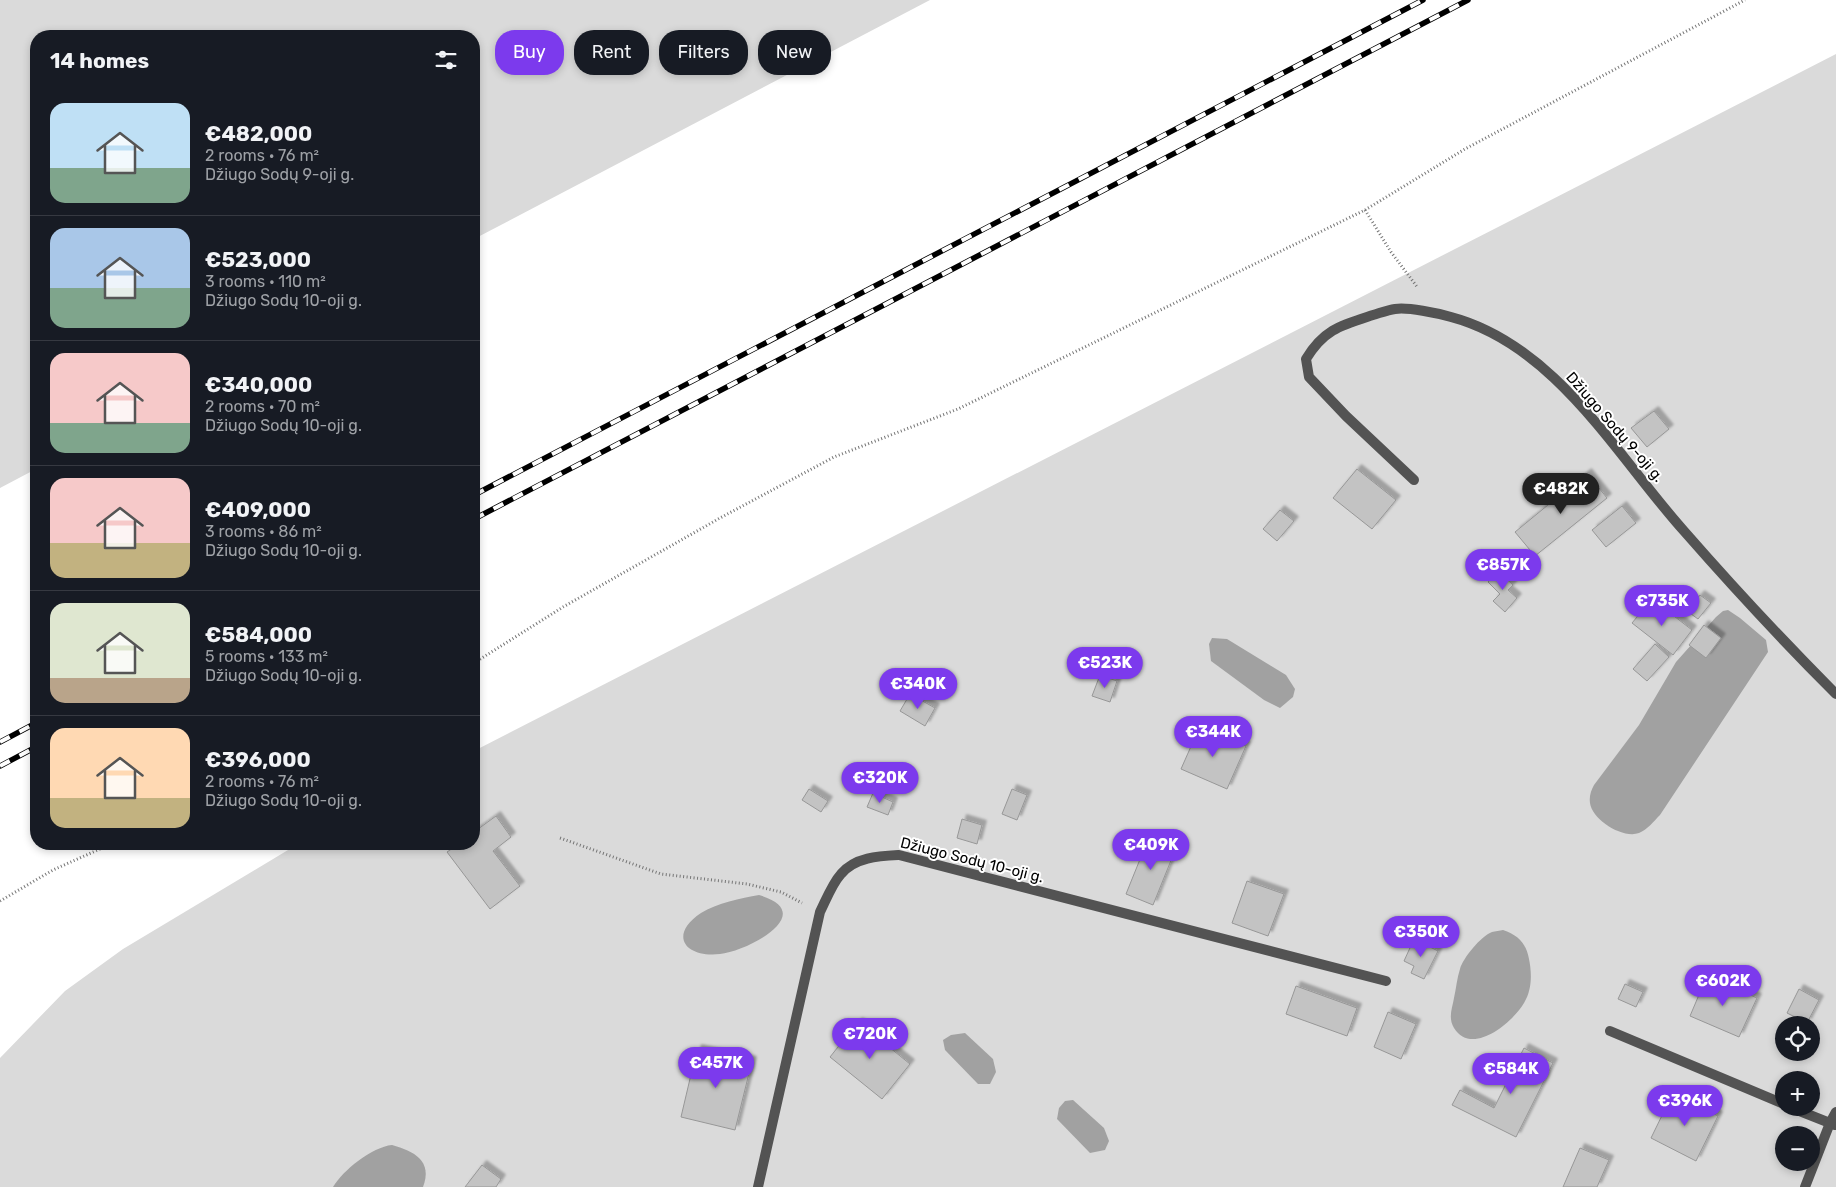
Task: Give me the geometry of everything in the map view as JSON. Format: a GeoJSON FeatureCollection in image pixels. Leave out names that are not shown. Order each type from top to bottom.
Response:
{"type":"FeatureCollection","features":[{"type":"Feature","properties":{"kind":"street","name":"Džiugo Sodų 9-oji g."},"geometry":{"type":"LineString","coordinates":[[1414,480],[1346,416],[1309,377],[1306,359],[1314,346],[1329,332],[1348,323],[1396,308],[1436,313],[1466,321],[1494,333],[1525,352],[1555,380],[1600,428],[1681,528],[1770,628],[1836,694]]}},
{"type":"Feature","properties":{"kind":"street","name":"Džiugo Sodų 10-oji g."},"geometry":{"type":"LineString","coordinates":[[758,1187],[820,912],[841,874],[856,863],[874,856],[900,855],[1386,981]]}},
{"type":"Feature","properties":{"kind":"street"},"geometry":{"type":"LineString","coordinates":[[1610,1031],[1775,1100]]}},
{"type":"Feature","properties":{"kind":"street"},"geometry":{"type":"LineString","coordinates":[[1805,1187],[1833,1124],[1836,1112]]}},
{"type":"Feature","properties":{"kind":"street"},"geometry":{"type":"LineString","coordinates":[[1812,1116],[1833,1124]]}},
{"type":"Feature","properties":{"kind":"path"},"geometry":{"type":"LineString","coordinates":[[480,659],[571,602],[720,518],[834,457],[958,410],[1365,210],[1465,149],[1745,0]]}},
{"type":"Feature","properties":{"kind":"path"},"geometry":{"type":"LineString","coordinates":[[1365,210],[1391,252],[1436,313]]}},
{"type":"Feature","properties":{"kind":"path"},"geometry":{"type":"LineString","coordinates":[[560,838],[661,874],[747,884],[781,892],[820,912]]}},
{"type":"Feature","properties":{"kind":"path"},"geometry":{"type":"LineString","coordinates":[[0,901],[52,870],[97,850]]}},
{"type":"Feature","properties":{"kind":"shaded area"},"geometry":{"type":"Polygon","coordinates":[[[0,0],[930,0],[831,52],[831,30],[758,30],[758,75],[787,75],[480,236],[480,30],[30,30],[30,472],[0,488],[0,0]]]}},
{"type":"Feature","properties":{"kind":"shaded area"},"geometry":{"type":"Polygon","coordinates":[[[1836,54],[1836,1187],[0,1187],[0,1058],[65,991],[123,949],[288,850],[480,850],[480,748],[1836,54]]]}},
{"type":"Feature","properties":{"kind":"shaded area"},"geometry":{"type":"Polygon","coordinates":[[[1728,610],[1766,640],[1768,652],[1660,815],[1648,828],[1639,833],[1625,833],[1609,827],[1596,816],[1592,809],[1590,798],[1594,785],[1639,725],[1676,662],[1716,617],[1723,611],[1728,610]]]}},
{"type":"Feature","properties":{"kind":"shaded area"},"geometry":{"type":"Polygon","coordinates":[[[1212,638],[1227,639],[1286,675],[1295,689],[1293,697],[1280,708],[1264,700],[1211,661],[1209,644],[1212,638]]]}},
{"type":"Feature","properties":{"kind":"shaded area"},"geometry":{"type":"Polygon","coordinates":[[[759,895],[776,903],[783,911],[781,921],[761,939],[720,954],[698,952],[690,949],[685,943],[683,937],[685,929],[691,921],[707,909],[737,899],[759,895]]]}},
{"type":"Feature","properties":{"kind":"shaded area"},"geometry":{"type":"Polygon","coordinates":[[[1503,930],[1513,934],[1520,940],[1528,953],[1531,976],[1527,998],[1519,1011],[1492,1034],[1471,1039],[1462,1036],[1454,1028],[1451,1017],[1460,969],[1469,954],[1483,938],[1492,932],[1503,930]]]}},
{"type":"Feature","properties":{"kind":"shaded area"},"geometry":{"type":"Polygon","coordinates":[[[965,1033],[993,1059],[996,1072],[990,1084],[978,1084],[945,1050],[943,1040],[951,1035],[965,1033]]]}},
{"type":"Feature","properties":{"kind":"shaded area"},"geometry":{"type":"Polygon","coordinates":[[[1073,1100],[1104,1128],[1109,1141],[1105,1150],[1090,1153],[1057,1119],[1059,1108],[1065,1101],[1073,1100]]]}},
{"type":"Feature","properties":{"kind":"shaded area"},"geometry":{"type":"Polygon","coordinates":[[[392,1145],[408,1150],[419,1158],[425,1170],[423,1187],[333,1187],[359,1160],[376,1150],[392,1145]]]}},
{"type":"Feature","properties":{"kind":"building"},"geometry":{"type":"Polygon","coordinates":[[[1654,411],[1669,429],[1647,447],[1631,428],[1654,411]]]}},
{"type":"Feature","properties":{"kind":"building"},"geometry":{"type":"Polygon","coordinates":[[[1357,469],[1396,500],[1372,529],[1333,498],[1357,469]]]}},
{"type":"Feature","properties":{"kind":"building"},"geometry":{"type":"Polygon","coordinates":[[[1587,473],[1607,498],[1535,556],[1515,532],[1587,473]]]}},
{"type":"Feature","properties":{"kind":"building"},"geometry":{"type":"Polygon","coordinates":[[[1622,506],[1636,523],[1606,547],[1592,530],[1622,506]]]}},
{"type":"Feature","properties":{"kind":"building"},"geometry":{"type":"Polygon","coordinates":[[[1280,510],[1294,521],[1277,541],[1263,529],[1280,510]]]}},
{"type":"Feature","properties":{"kind":"building"},"geometry":{"type":"Polygon","coordinates":[[[1498,571],[1513,585],[1508,590],[1517,598],[1505,612],[1493,601],[1500,594],[1488,582],[1498,571]]]}},
{"type":"Feature","properties":{"kind":"building"},"geometry":{"type":"Polygon","coordinates":[[[1700,595],[1711,603],[1698,619],[1687,611],[1700,595]]]}},
{"type":"Feature","properties":{"kind":"building"},"geometry":{"type":"Polygon","coordinates":[[[1652,599],[1692,630],[1673,655],[1632,623],[1652,599]]]}},
{"type":"Feature","properties":{"kind":"building"},"geometry":{"type":"Polygon","coordinates":[[[1704,625],[1721,638],[1706,658],[1689,645],[1704,625]]]}},
{"type":"Feature","properties":{"kind":"building"},"geometry":{"type":"Polygon","coordinates":[[[1655,644],[1669,657],[1647,681],[1633,669],[1655,644]]]}},
{"type":"Feature","properties":{"kind":"building"},"geometry":{"type":"Polygon","coordinates":[[[1100,675],[1117,681],[1110,702],[1092,696],[1100,675]]]}},
{"type":"Feature","properties":{"kind":"building"},"geometry":{"type":"Polygon","coordinates":[[[910,694],[935,708],[925,726],[900,711],[910,694]]]}},
{"type":"Feature","properties":{"kind":"building"},"geometry":{"type":"Polygon","coordinates":[[[1200,726],[1246,746],[1227,789],[1181,769],[1200,726]]]}},
{"type":"Feature","properties":{"kind":"building"},"geometry":{"type":"Polygon","coordinates":[[[809,789],[828,801],[821,812],[802,800],[809,789]]]}},
{"type":"Feature","properties":{"kind":"building"},"geometry":{"type":"Polygon","coordinates":[[[1012,789],[1027,795],[1017,820],[1002,814],[1012,789]]]}},
{"type":"Feature","properties":{"kind":"building"},"geometry":{"type":"Polygon","coordinates":[[[873,793],[893,802],[888,815],[867,807],[873,793]]]}},
{"type":"Feature","properties":{"kind":"building"},"geometry":{"type":"Polygon","coordinates":[[[496,816],[511,837],[493,851],[520,886],[490,909],[447,852],[450,850],[480,850],[480,828],[496,816]]]}},
{"type":"Feature","properties":{"kind":"building"},"geometry":{"type":"Polygon","coordinates":[[[962,819],[982,825],[977,844],[957,838],[962,819]]]}},
{"type":"Feature","properties":{"kind":"building"},"geometry":{"type":"Polygon","coordinates":[[[1149,837],[1176,848],[1153,905],[1126,894],[1149,837]]]}},
{"type":"Feature","properties":{"kind":"building"},"geometry":{"type":"Polygon","coordinates":[[[1247,881],[1284,894],[1268,936],[1232,923],[1247,881]]]}},
{"type":"Feature","properties":{"kind":"building"},"geometry":{"type":"Polygon","coordinates":[[[1414,939],[1438,951],[1424,979],[1411,973],[1414,966],[1404,961],[1414,939]]]}},
{"type":"Feature","properties":{"kind":"building"},"geometry":{"type":"Polygon","coordinates":[[[1707,976],[1757,998],[1739,1037],[1690,1016],[1707,976]]]}},
{"type":"Feature","properties":{"kind":"building"},"geometry":{"type":"Polygon","coordinates":[[[1625,984],[1643,992],[1636,1007],[1618,999],[1625,984]]]}},
{"type":"Feature","properties":{"kind":"building"},"geometry":{"type":"Polygon","coordinates":[[[1296,986],[1357,1008],[1347,1036],[1286,1014],[1296,986]]]}},
{"type":"Feature","properties":{"kind":"building"},"geometry":{"type":"Polygon","coordinates":[[[1799,989],[1819,1000],[1811,1016],[1793,1016],[1787,1013],[1799,989]]]}},
{"type":"Feature","properties":{"kind":"building"},"geometry":{"type":"Polygon","coordinates":[[[1388,1012],[1416,1024],[1401,1059],[1374,1047],[1388,1012]]]}},
{"type":"Feature","properties":{"kind":"building"},"geometry":{"type":"Polygon","coordinates":[[[858,1022],[910,1064],[882,1099],[830,1057],[858,1022]]]}},
{"type":"Feature","properties":{"kind":"building"},"geometry":{"type":"Polygon","coordinates":[[[1524,1048],[1553,1063],[1516,1137],[1452,1105],[1460,1090],[1494,1108],[1524,1048]]]}},
{"type":"Feature","properties":{"kind":"building"},"geometry":{"type":"Polygon","coordinates":[[[697,1049],[752,1061],[735,1130],[681,1117],[697,1049]]]}},
{"type":"Feature","properties":{"kind":"building"},"geometry":{"type":"Polygon","coordinates":[[[1673,1093],[1718,1116],[1696,1161],[1651,1138],[1673,1093]]]}},
{"type":"Feature","properties":{"kind":"building"},"geometry":{"type":"Polygon","coordinates":[[[1580,1148],[1609,1160],[1597,1187],[1563,1187],[1580,1148]]]}},
{"type":"Feature","properties":{"kind":"building"},"geometry":{"type":"Polygon","coordinates":[[[482,1165],[501,1179],[496,1187],[465,1187],[482,1165]]]}},
{"type":"Feature","properties":{"kind":"railway"},"geometry":{"type":"LineString","coordinates":[[480,492],[1423,0]]}},
{"type":"Feature","properties":{"kind":"railway"},"geometry":{"type":"LineString","coordinates":[[480,516],[1468,0]]}},
{"type":"Feature","properties":{"kind":"railway"},"geometry":{"type":"LineString","coordinates":[[0,742],[30,726]]}},
{"type":"Feature","properties":{"kind":"railway"},"geometry":{"type":"LineString","coordinates":[[0,766],[30,750]]}}]}
